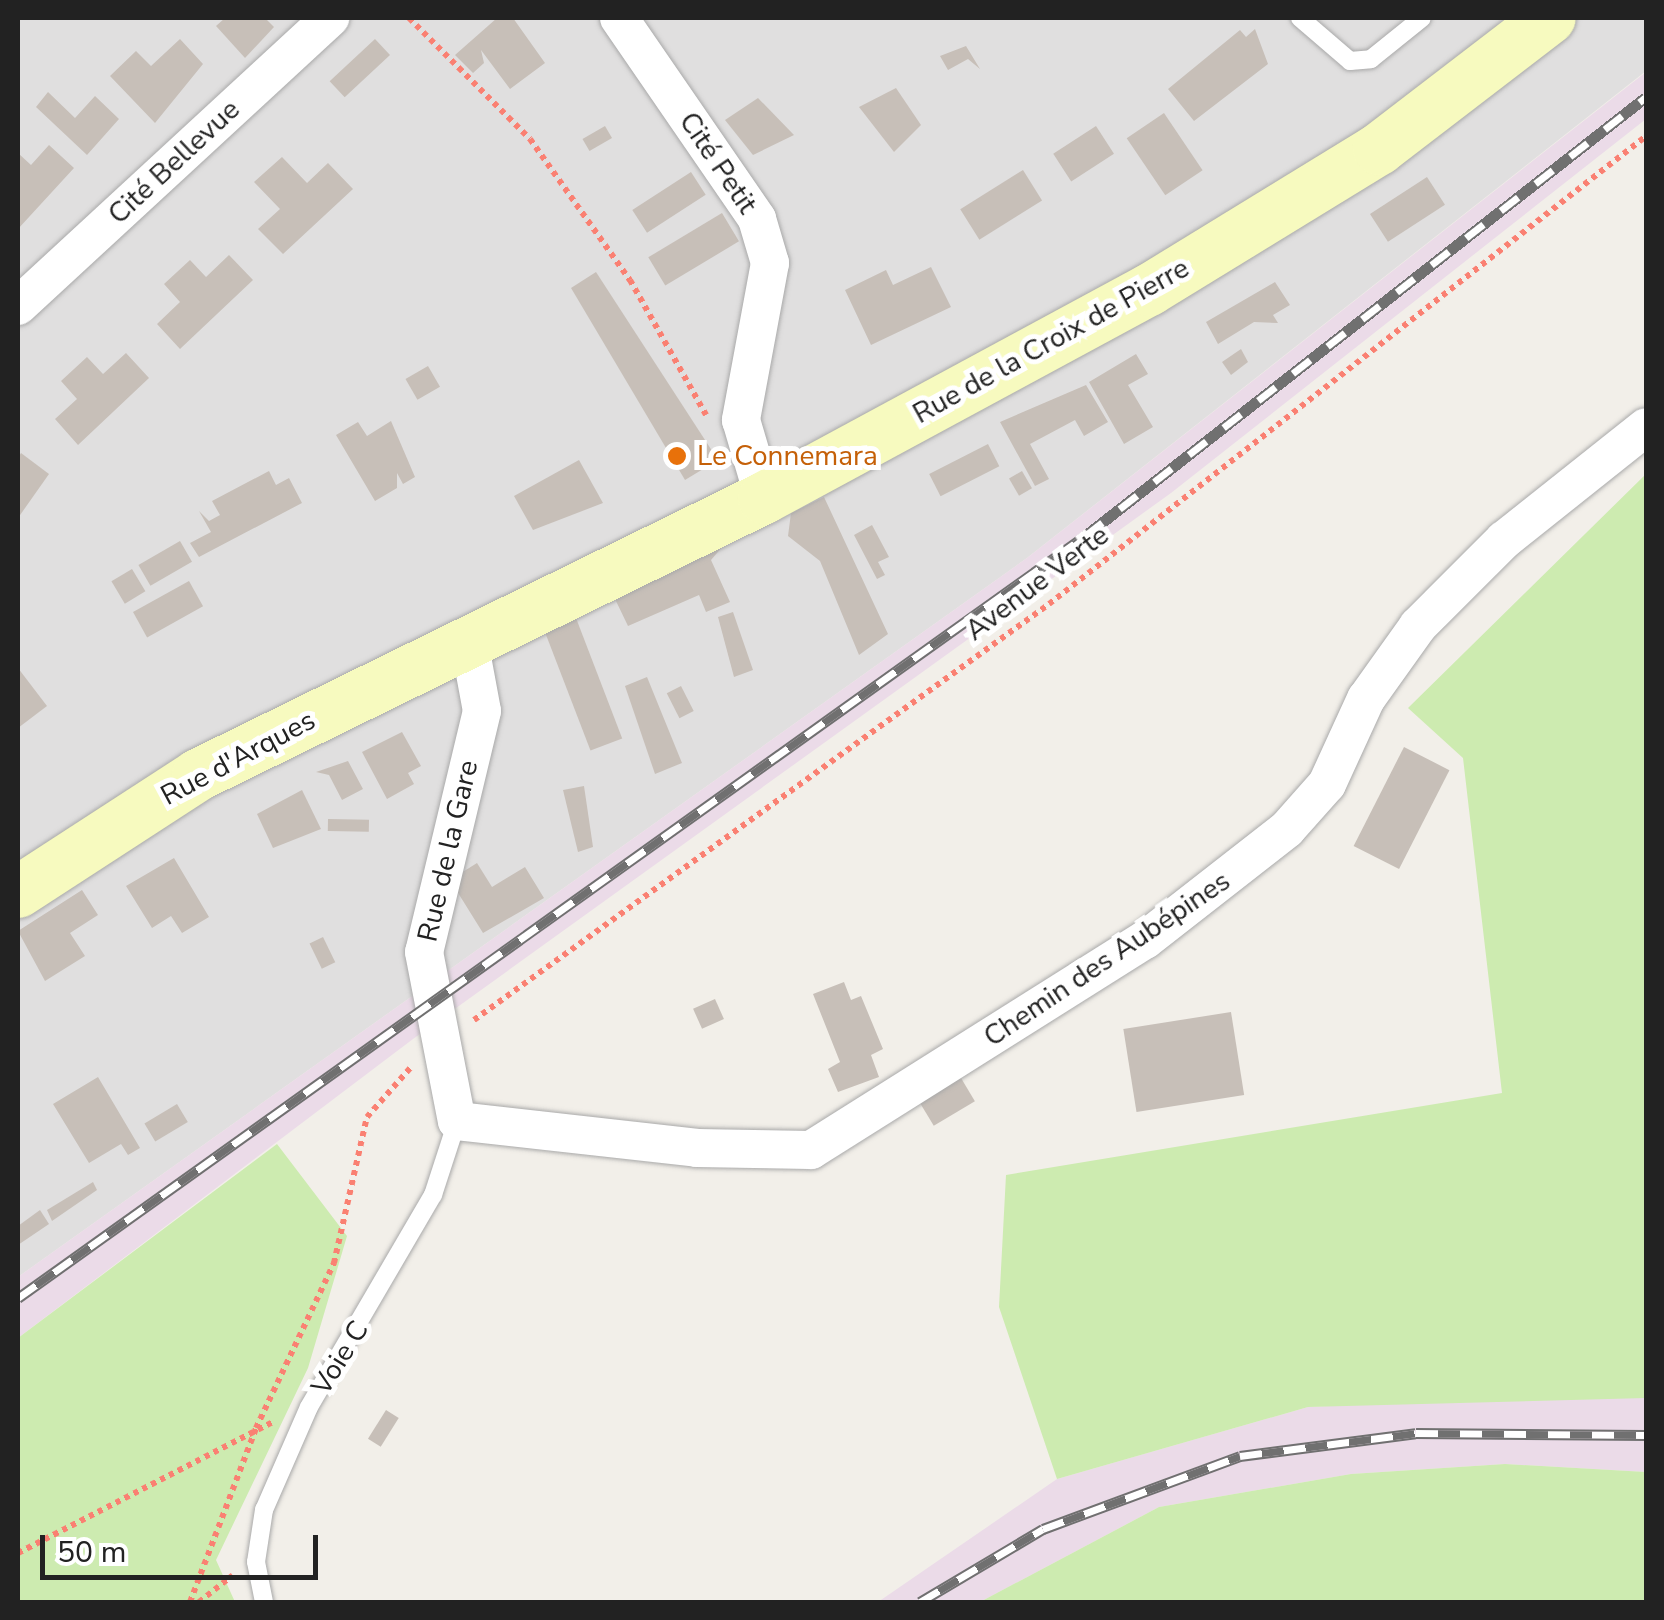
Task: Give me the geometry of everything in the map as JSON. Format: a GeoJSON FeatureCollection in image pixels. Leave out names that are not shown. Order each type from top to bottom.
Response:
{"type":"FeatureCollection","features":[{"type":"Feature","properties":{"kind":"main road","name":"Rue de la Croix de Pierre"},"geometry":{"type":"LineString","coordinates":[[468,641],[764,498],[1150,290],[1379,149],[1550,18]]}},
{"type":"Feature","properties":{"kind":"main road","name":"Rue d'Arques"},"geometry":{"type":"LineString","coordinates":[[18,892],[198,775],[468,641]]}},
{"type":"Feature","properties":{"kind":"street","name":"Cité Bellevue"},"geometry":{"type":"LineString","coordinates":[[18,306],[330,18]]}},
{"type":"Feature","properties":{"kind":"street","name":"Cité Petit"},"geometry":{"type":"LineString","coordinates":[[619,18],[757,219],[766,248],[768,297],[740,420],[764,498]]}},
{"type":"Feature","properties":{"kind":"street","name":"Chemin des Aubépines"},"geometry":{"type":"LineString","coordinates":[[456,1121],[772,1152],[811,1150],[842,1133],[1146,940],[1287,829],[1327,784],[1366,699],[1418,626],[1504,540],[1646,427]]}},
{"type":"Feature","properties":{"kind":"street","name":"Rue de la Gare"},"geometry":{"type":"LineString","coordinates":[[456,1121],[424,952],[482,710],[468,641]]}},
{"type":"Feature","properties":{"kind":"lane"},"geometry":{"type":"LineString","coordinates":[[1300,18],[1350,61],[1371,59],[1422,18]]}},
{"type":"Feature","properties":{"kind":"lane","name":"Voie C"},"geometry":{"type":"LineString","coordinates":[[264,1602],[256,1562],[264,1510],[309,1408],[433,1195],[456,1121]]}},
{"type":"Feature","properties":{"kind":"path"},"geometry":{"type":"LineString","coordinates":[[409,18],[530,139],[630,280],[719,438],[747,444]]}},
{"type":"Feature","properties":{"kind":"path","name":"Avenue Verte"},"geometry":{"type":"LineString","coordinates":[[190,1602],[256,1428],[334,1263],[368,1117],[390,1083],[1049,604],[1646,136]]}},
{"type":"Feature","properties":{"kind":"path"},"geometry":{"type":"LineString","coordinates":[[18,1552],[256,1428],[309,1408]]}},
{"type":"Feature","properties":{"kind":"path"},"geometry":{"type":"LineString","coordinates":[[199,1602],[256,1562]]}},
{"type":"Feature","properties":{"kind":"shaded area"},"geometry":{"type":"Polygon","coordinates":[[[18,18],[1646,18],[1646,71],[1027,558],[18,1277],[18,18]]]}},
{"type":"Feature","properties":{"kind":"shaded area"},"geometry":{"type":"Polygon","coordinates":[[[1646,72],[1646,119],[1171,493],[413,1039],[18,1338],[18,1277],[1027,558],[1646,72]]]}},
{"type":"Feature","properties":{"kind":"shaded area"},"geometry":{"type":"Polygon","coordinates":[[[1620,1392],[1646,1398],[1646,1472],[1505,1464],[1351,1474],[1159,1507],[980,1602],[878,1602],[1057,1479],[1308,1407],[1620,1392]]]}},
{"type":"Feature","properties":{"kind":"green space"},"geometry":{"type":"Polygon","coordinates":[[[1646,474],[1646,1398],[1308,1407],[1057,1479],[999,1307],[1006,1175],[1502,1093],[1463,758],[1408,708],[1646,474]]]}},
{"type":"Feature","properties":{"kind":"green space"},"geometry":{"type":"Polygon","coordinates":[[[277,1144],[347,1236],[308,1368],[216,1560],[235,1602],[18,1602],[18,1338],[277,1144]]]}},
{"type":"Feature","properties":{"kind":"green space"},"geometry":{"type":"Polygon","coordinates":[[[1505,1464],[1646,1472],[1646,1602],[980,1602],[1159,1507],[1351,1474],[1505,1464]]]}},
{"type":"Feature","properties":{"kind":"building"},"geometry":{"type":"Polygon","coordinates":[[[225,18],[265,18],[274,27],[245,58],[216,26],[225,18]]]}},
{"type":"Feature","properties":{"kind":"building"},"geometry":{"type":"Polygon","coordinates":[[[497,18],[513,18],[545,63],[510,89],[481,50],[484,63],[473,73],[455,55],[497,18]]]}},
{"type":"Feature","properties":{"kind":"building"},"geometry":{"type":"Polygon","coordinates":[[[1255,29],[1268,64],[1194,121],[1168,89],[1240,30],[1246,37],[1255,29]]]}},
{"type":"Feature","properties":{"kind":"building"},"geometry":{"type":"Polygon","coordinates":[[[180,39],[203,64],[155,123],[110,76],[136,51],[151,66],[180,39]]]}},
{"type":"Feature","properties":{"kind":"building"},"geometry":{"type":"Polygon","coordinates":[[[375,39],[390,55],[345,97],[330,81],[375,39]]]}},
{"type":"Feature","properties":{"kind":"building"},"geometry":{"type":"Polygon","coordinates":[[[966,46],[980,69],[968,59],[948,70],[940,56],[966,46]]]}},
{"type":"Feature","properties":{"kind":"building"},"geometry":{"type":"Polygon","coordinates":[[[896,88],[921,125],[894,152],[859,107],[896,88]]]}},
{"type":"Feature","properties":{"kind":"building"},"geometry":{"type":"Polygon","coordinates":[[[48,92],[75,118],[95,96],[119,119],[87,155],[36,107],[48,92]]]}},
{"type":"Feature","properties":{"kind":"building"},"geometry":{"type":"Polygon","coordinates":[[[758,98],[794,135],[753,155],[725,120],[758,98]]]}},
{"type":"Feature","properties":{"kind":"building"},"geometry":{"type":"Polygon","coordinates":[[[1164,113],[1203,170],[1165,195],[1127,138],[1164,113]]]}},
{"type":"Feature","properties":{"kind":"building"},"geometry":{"type":"Polygon","coordinates":[[[605,126],[612,138],[589,151],[582,139],[605,126]]]}},
{"type":"Feature","properties":{"kind":"building"},"geometry":{"type":"Polygon","coordinates":[[[1096,126],[1114,154],[1071,181],[1053,154],[1096,126]]]}},
{"type":"Feature","properties":{"kind":"building"},"geometry":{"type":"Polygon","coordinates":[[[49,145],[74,168],[18,229],[18,153],[31,165],[49,145]]]}},
{"type":"Feature","properties":{"kind":"building"},"geometry":{"type":"Polygon","coordinates":[[[282,157],[307,183],[328,163],[353,189],[283,254],[258,229],[280,209],[254,182],[282,157]]]}},
{"type":"Feature","properties":{"kind":"building"},"geometry":{"type":"Polygon","coordinates":[[[1023,170],[1042,201],[979,240],[960,209],[1023,170]]]}},
{"type":"Feature","properties":{"kind":"building"},"geometry":{"type":"Polygon","coordinates":[[[691,172],[706,195],[647,233],[632,210],[691,172]]]}},
{"type":"Feature","properties":{"kind":"building"},"geometry":{"type":"Polygon","coordinates":[[[1427,177],[1445,205],[1388,242],[1370,214],[1427,177]]]}},
{"type":"Feature","properties":{"kind":"building"},"geometry":{"type":"Polygon","coordinates":[[[722,213],[739,241],[665,286],[648,257],[722,213]]]}},
{"type":"Feature","properties":{"kind":"building"},"geometry":{"type":"Polygon","coordinates":[[[229,255],[253,280],[180,349],[157,324],[180,302],[164,284],[190,260],[206,277],[229,255]]]}},
{"type":"Feature","properties":{"kind":"building"},"geometry":{"type":"Polygon","coordinates":[[[931,267],[951,307],[871,345],[845,290],[886,270],[893,285],[931,267]]]}},
{"type":"Feature","properties":{"kind":"building"},"geometry":{"type":"Polygon","coordinates":[[[596,272],[718,460],[685,480],[571,288],[596,272]]]}},
{"type":"Feature","properties":{"kind":"building"},"geometry":{"type":"Polygon","coordinates":[[[1275,282],[1290,305],[1273,315],[1278,323],[1254,322],[1218,344],[1206,322],[1275,282]]]}},
{"type":"Feature","properties":{"kind":"building"},"geometry":{"type":"Polygon","coordinates":[[[1241,349],[1248,362],[1231,375],[1222,362],[1241,349]]]}},
{"type":"Feature","properties":{"kind":"building"},"geometry":{"type":"Polygon","coordinates":[[[126,353],[149,378],[78,445],[55,419],[77,399],[61,381],[87,357],[103,374],[126,353]]]}},
{"type":"Feature","properties":{"kind":"building"},"geometry":{"type":"Polygon","coordinates":[[[1136,354],[1148,374],[1128,385],[1153,427],[1124,444],[1089,382],[1136,354]]]}},
{"type":"Feature","properties":{"kind":"building"},"geometry":{"type":"Polygon","coordinates":[[[428,366],[440,387],[417,400],[405,379],[428,366]]]}},
{"type":"Feature","properties":{"kind":"building"},"geometry":{"type":"Polygon","coordinates":[[[1086,385],[1108,422],[1084,436],[1075,420],[1030,444],[1049,479],[1035,486],[1000,422],[1086,385]]]}},
{"type":"Feature","properties":{"kind":"building"},"geometry":{"type":"Polygon","coordinates":[[[391,421],[415,477],[403,484],[397,473],[397,488],[375,501],[336,435],[358,422],[367,436],[391,421]]]}},
{"type":"Feature","properties":{"kind":"building"},"geometry":{"type":"Polygon","coordinates":[[[988,444],[999,466],[941,496],[929,474],[988,444]]]}},
{"type":"Feature","properties":{"kind":"building"},"geometry":{"type":"Polygon","coordinates":[[[21,453],[49,474],[18,518],[18,458],[21,453]]]}},
{"type":"Feature","properties":{"kind":"building"},"geometry":{"type":"Polygon","coordinates":[[[579,460],[603,503],[533,530],[514,496],[579,460]]]}},
{"type":"Feature","properties":{"kind":"building"},"geometry":{"type":"Polygon","coordinates":[[[269,471],[276,485],[289,478],[302,503],[199,557],[190,543],[211,532],[199,511],[209,521],[220,515],[212,501],[269,471]]]}},
{"type":"Feature","properties":{"kind":"building"},"geometry":{"type":"Polygon","coordinates":[[[1022,471],[1032,488],[1019,496],[1009,478],[1022,471]]]}},
{"type":"Feature","properties":{"kind":"building"},"geometry":{"type":"Polygon","coordinates":[[[824,497],[888,634],[859,655],[820,561],[788,536],[791,513],[824,497]]]}},
{"type":"Feature","properties":{"kind":"building"},"geometry":{"type":"Polygon","coordinates":[[[872,525],[889,557],[878,562],[885,575],[877,579],[854,535],[872,525]]]}},
{"type":"Feature","properties":{"kind":"building"},"geometry":{"type":"Polygon","coordinates":[[[180,541],[192,562],[150,586],[138,565],[180,541]]]}},
{"type":"Feature","properties":{"kind":"building"},"geometry":{"type":"Polygon","coordinates":[[[723,546],[711,560],[730,602],[706,612],[699,595],[628,626],[615,599],[723,546]]]}},
{"type":"Feature","properties":{"kind":"building"},"geometry":{"type":"Polygon","coordinates":[[[132,569],[145,591],[125,604],[111,581],[132,569]]]}},
{"type":"Feature","properties":{"kind":"building"},"geometry":{"type":"Polygon","coordinates":[[[189,581],[203,606],[147,637],[133,612],[189,581]]]}},
{"type":"Feature","properties":{"kind":"building"},"geometry":{"type":"Polygon","coordinates":[[[733,612],[753,670],[734,677],[718,617],[733,612]]]}},
{"type":"Feature","properties":{"kind":"building"},"geometry":{"type":"Polygon","coordinates":[[[576,618],[622,738],[590,751],[544,630],[576,618]]]}},
{"type":"Feature","properties":{"kind":"building"},"geometry":{"type":"Polygon","coordinates":[[[18,668],[47,706],[18,728],[18,668]]]}},
{"type":"Feature","properties":{"kind":"building"},"geometry":{"type":"Polygon","coordinates":[[[647,677],[682,763],[655,774],[625,686],[647,677]]]}},
{"type":"Feature","properties":{"kind":"building"},"geometry":{"type":"Polygon","coordinates":[[[681,686],[694,711],[679,718],[667,693],[681,686]]]}},
{"type":"Feature","properties":{"kind":"building"},"geometry":{"type":"Polygon","coordinates":[[[402,732],[421,766],[408,773],[414,784],[387,799],[362,752],[402,732]]]}},
{"type":"Feature","properties":{"kind":"building"},"geometry":{"type":"Polygon","coordinates":[[[1404,747],[1449,770],[1399,869],[1354,846],[1404,747]]]}},
{"type":"Feature","properties":{"kind":"building"},"geometry":{"type":"Polygon","coordinates":[[[348,761],[363,789],[342,800],[329,775],[316,772],[348,761]]]}},
{"type":"Feature","properties":{"kind":"building"},"geometry":{"type":"Polygon","coordinates":[[[584,786],[593,847],[578,852],[563,790],[584,786]]]}},
{"type":"Feature","properties":{"kind":"building"},"geometry":{"type":"Polygon","coordinates":[[[302,790],[321,829],[273,848],[257,814],[302,790]]]}},
{"type":"Feature","properties":{"kind":"building"},"geometry":{"type":"Polygon","coordinates":[[[328,819],[369,820],[369,832],[328,831],[328,819]]]}},
{"type":"Feature","properties":{"kind":"building"},"geometry":{"type":"Polygon","coordinates":[[[174,858],[209,917],[182,933],[171,916],[152,928],[126,886],[174,858]]]}},
{"type":"Feature","properties":{"kind":"building"},"geometry":{"type":"Polygon","coordinates":[[[477,863],[492,887],[525,867],[544,898],[483,933],[450,880],[477,863]]]}},
{"type":"Feature","properties":{"kind":"building"},"geometry":{"type":"Polygon","coordinates":[[[82,890],[98,915],[70,933],[85,956],[45,981],[18,931],[82,890]]]}},
{"type":"Feature","properties":{"kind":"building"},"geometry":{"type":"Polygon","coordinates":[[[323,937],[335,962],[322,969],[310,944],[323,937]]]}},
{"type":"Feature","properties":{"kind":"building"},"geometry":{"type":"Polygon","coordinates":[[[844,982],[851,1000],[861,996],[883,1049],[871,1055],[879,1077],[838,1092],[828,1069],[840,1062],[813,994],[844,982]]]}},
{"type":"Feature","properties":{"kind":"building"},"geometry":{"type":"Polygon","coordinates":[[[715,999],[724,1019],[702,1029],[693,1009],[715,999]]]}},
{"type":"Feature","properties":{"kind":"building"},"geometry":{"type":"Polygon","coordinates":[[[1231,1012],[1244,1095],[1136,1112],[1123,1029],[1231,1012]]]}},
{"type":"Feature","properties":{"kind":"building"},"geometry":{"type":"Polygon","coordinates":[[[98,1077],[140,1148],[128,1155],[121,1144],[89,1163],[53,1104],[98,1077]]]}},
{"type":"Feature","properties":{"kind":"building"},"geometry":{"type":"Polygon","coordinates":[[[961,1078],[975,1101],[934,1126],[920,1103],[961,1078]]]}},
{"type":"Feature","properties":{"kind":"building"},"geometry":{"type":"Polygon","coordinates":[[[177,1104],[188,1122],[155,1142],[144,1124],[177,1104]]]}},
{"type":"Feature","properties":{"kind":"building"},"geometry":{"type":"Polygon","coordinates":[[[93,1182],[97,1190],[52,1221],[47,1210],[93,1182]]]}},
{"type":"Feature","properties":{"kind":"building"},"geometry":{"type":"Polygon","coordinates":[[[40,1210],[49,1224],[18,1245],[18,1226],[40,1210]]]}},
{"type":"Feature","properties":{"kind":"building"},"geometry":{"type":"Polygon","coordinates":[[[386,1410],[399,1418],[381,1447],[368,1439],[386,1410]]]}},
{"type":"Feature","properties":{"kind":"railway"},"geometry":{"type":"LineString","coordinates":[[18,1298],[1085,536],[1646,97]]}},
{"type":"Feature","properties":{"kind":"railway"},"geometry":{"type":"LineString","coordinates":[[920,1602],[1043,1529],[1240,1456],[1416,1433],[1646,1435]]}},
{"type":"Feature","properties":{"kind":"place","name":"Le Connemara"},"geometry":{"type":"Point","coordinates":[677,456]}}]}
